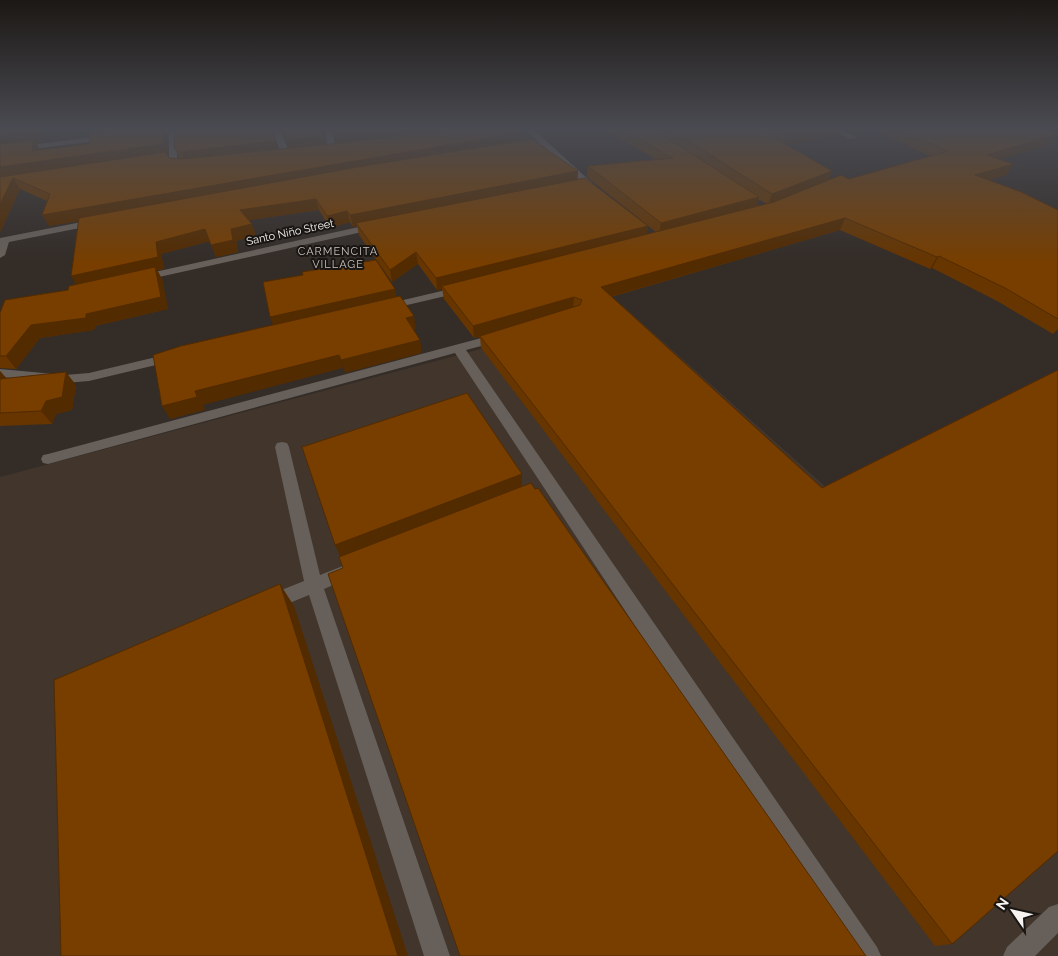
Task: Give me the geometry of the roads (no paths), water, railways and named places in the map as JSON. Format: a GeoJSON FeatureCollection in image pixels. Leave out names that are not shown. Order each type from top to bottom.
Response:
{"type":"FeatureCollection","features":[{"type":"Feature","properties":{"kind":"street"},"geometry":{"type":"LineString","coordinates":[[571,173],[582,185],[602,196]]}},
{"type":"Feature","properties":{"kind":"street"},"geometry":{"type":"LineString","coordinates":[[0,255],[3,240],[102,222]]}},
{"type":"Feature","properties":{"kind":"street","name":"Santo Niño Street"},"geometry":{"type":"LineString","coordinates":[[132,280],[386,224]]}},
{"type":"Feature","properties":{"kind":"street"},"geometry":{"type":"LineString","coordinates":[[378,309],[474,286]]}},
{"type":"Feature","properties":{"kind":"street"},"geometry":{"type":"LineString","coordinates":[[48,459],[459,349],[512,333]]}},
{"type":"Feature","properties":{"kind":"street"},"geometry":{"type":"LineString","coordinates":[[459,349],[868,956]]}},
{"type":"Feature","properties":{"kind":"street"},"geometry":{"type":"LineString","coordinates":[[0,373],[65,379],[89,377],[186,355]]}},
{"type":"Feature","properties":{"kind":"street"},"geometry":{"type":"LineString","coordinates":[[282,446],[314,585],[437,956]]}},
{"type":"Feature","properties":{"kind":"street"},"geometry":{"type":"LineString","coordinates":[[536,497],[554,489]]}},
{"type":"Feature","properties":{"kind":"street"},"geometry":{"type":"LineString","coordinates":[[250,610],[360,567]]}},
{"type":"Feature","properties":{"kind":"street"},"geometry":{"type":"LineString","coordinates":[[1016,956],[1058,916]]}},
{"type":"Feature","properties":{"kind":"district","name":"CARMENCITA VILLAGE"},"geometry":{"type":"Point","coordinates":[338,257]}}]}
